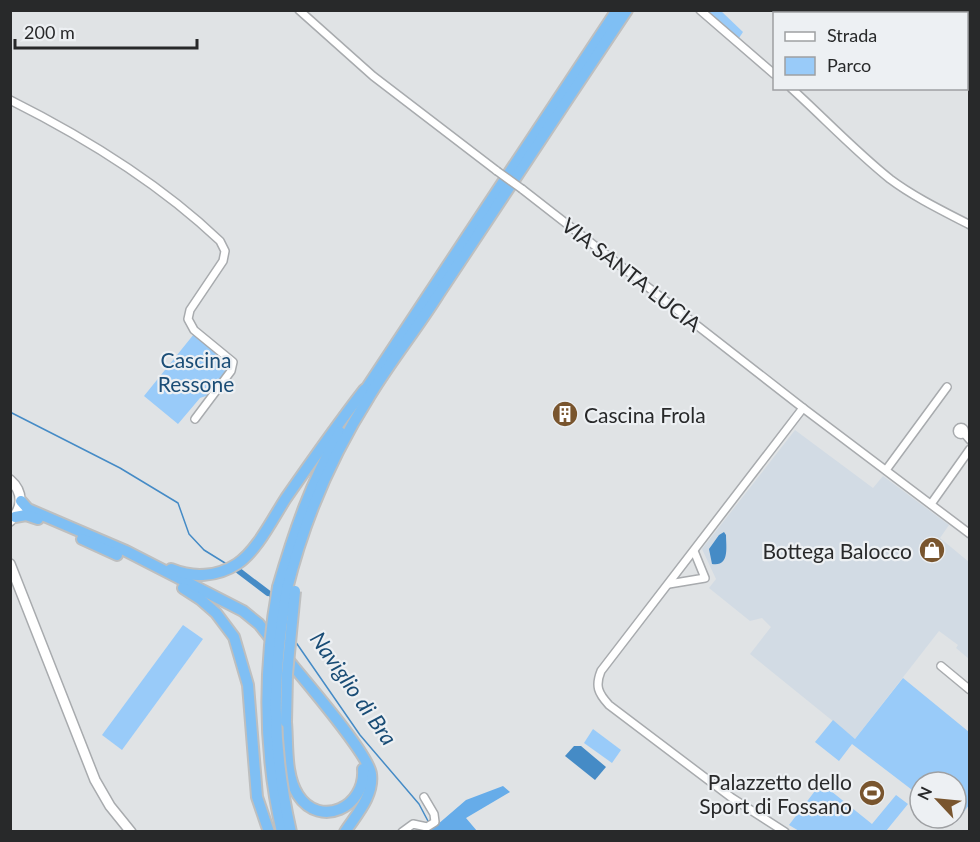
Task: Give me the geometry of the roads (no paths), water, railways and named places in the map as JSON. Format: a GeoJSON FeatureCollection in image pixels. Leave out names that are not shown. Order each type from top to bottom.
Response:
{"type":"FeatureCollection","features":[{"type":"Feature","properties":{"kind":"highway"},"geometry":{"type":"LineString","coordinates":[[291,831],[282,791],[276,747],[274,694],[280,631],[299,516],[330,448],[368,385],[617,10]]}},
{"type":"Feature","properties":{"kind":"highway"},"geometry":{"type":"LineString","coordinates":[[282,831],[273,791],[266,725],[268,657],[293,563],[318,492],[338,449],[369,396],[627,10]]}},
{"type":"Feature","properties":{"kind":"highway"},"geometry":{"type":"LineString","coordinates":[[13,519],[21,515],[31,516],[125,555],[185,574],[204,575],[226,570],[243,559],[334,429],[368,385]]}},
{"type":"Feature","properties":{"kind":"highway"},"geometry":{"type":"LineString","coordinates":[[21,501],[28,509],[243,611],[259,624],[363,756],[372,775],[366,801],[345,831]]}},
{"type":"Feature","properties":{"kind":"highway"},"geometry":{"type":"LineString","coordinates":[[125,555],[200,599],[216,613],[234,637],[248,685],[257,797],[269,831]]}},
{"type":"Feature","properties":{"kind":"highway"},"geometry":{"type":"LineString","coordinates":[[286,589],[286,722],[289,770],[292,784],[304,802],[320,810],[338,811],[351,803],[360,792],[364,780],[363,769],[350,739]]}},
{"type":"Feature","properties":{"kind":"main road"},"geometry":{"type":"LineString","coordinates":[[10,480],[19,491],[21,501],[13,519]]}},
{"type":"Feature","properties":{"kind":"main road"},"geometry":{"type":"LineString","coordinates":[[10,564],[95,780],[121,828],[131,831]]}},
{"type":"Feature","properties":{"kind":"street","name":"VIA SANTA LUCIA"},"geometry":{"type":"LineString","coordinates":[[299,10],[373,76],[969,534]]}},
{"type":"Feature","properties":{"kind":"street"},"geometry":{"type":"LineString","coordinates":[[700,10],[773,73]]}},
{"type":"Feature","properties":{"kind":"street"},"geometry":{"type":"LineString","coordinates":[[793,90],[859,153],[892,180],[926,202],[969,225]]}},
{"type":"Feature","properties":{"kind":"street"},"geometry":{"type":"LineString","coordinates":[[10,100],[106,153],[160,191],[220,241],[225,251],[223,261],[190,310],[188,318],[194,330],[234,365],[195,419]]}},
{"type":"Feature","properties":{"kind":"street"},"geometry":{"type":"LineString","coordinates":[[886,470],[947,387]]}},
{"type":"Feature","properties":{"kind":"street"},"geometry":{"type":"LineString","coordinates":[[785,831],[732,798],[609,705],[598,691],[598,679],[601,671],[803,408]]}},
{"type":"Feature","properties":{"kind":"street"},"geometry":{"type":"LineString","coordinates":[[964,433],[969,440]]}},
{"type":"Feature","properties":{"kind":"street"},"geometry":{"type":"LineString","coordinates":[[931,504],[969,448]]}},
{"type":"Feature","properties":{"kind":"street"},"geometry":{"type":"LineString","coordinates":[[669,584],[705,578],[694,551]]}},
{"type":"Feature","properties":{"kind":"street"},"geometry":{"type":"LineString","coordinates":[[941,666],[969,690]]}},
{"type":"Feature","properties":{"kind":"street"},"geometry":{"type":"LineString","coordinates":[[402,831],[413,824],[427,827],[435,822],[434,814],[424,797]]}},
{"type":"Feature","properties":{"kind":"waterway","name":"Naviglio di Bra"},"geometry":{"type":"LineString","coordinates":[[10,412],[120,468],[178,503],[189,534],[204,550],[225,563]]}},
{"type":"Feature","properties":{"kind":"waterway","name":"Naviglio di Bra"},"geometry":{"type":"LineString","coordinates":[[239,571],[268,593]]}},
{"type":"Feature","properties":{"kind":"waterway","name":"Naviglio di Bra"},"geometry":{"type":"LineString","coordinates":[[268,593],[272,600]]}},
{"type":"Feature","properties":{"kind":"waterway","name":"Naviglio di Bra"},"geometry":{"type":"LineString","coordinates":[[295,641],[360,735],[419,804],[429,823]]}},
{"type":"Feature","properties":{"kind":"place","name":"Cascina Frola"},"geometry":{"type":"Point","coordinates":[565,414]}},
{"type":"Feature","properties":{"kind":"place","name":"Bottega Balocco"},"geometry":{"type":"Point","coordinates":[932,550]}},
{"type":"Feature","properties":{"kind":"place","name":"Palazzetto dello Sport di Fossano"},"geometry":{"type":"Point","coordinates":[872,793]}},
{"type":"Feature","properties":{"kind":"park label","name":"Cascina Ressone"},"geometry":{"type":"Point","coordinates":[196,371]}}]}
